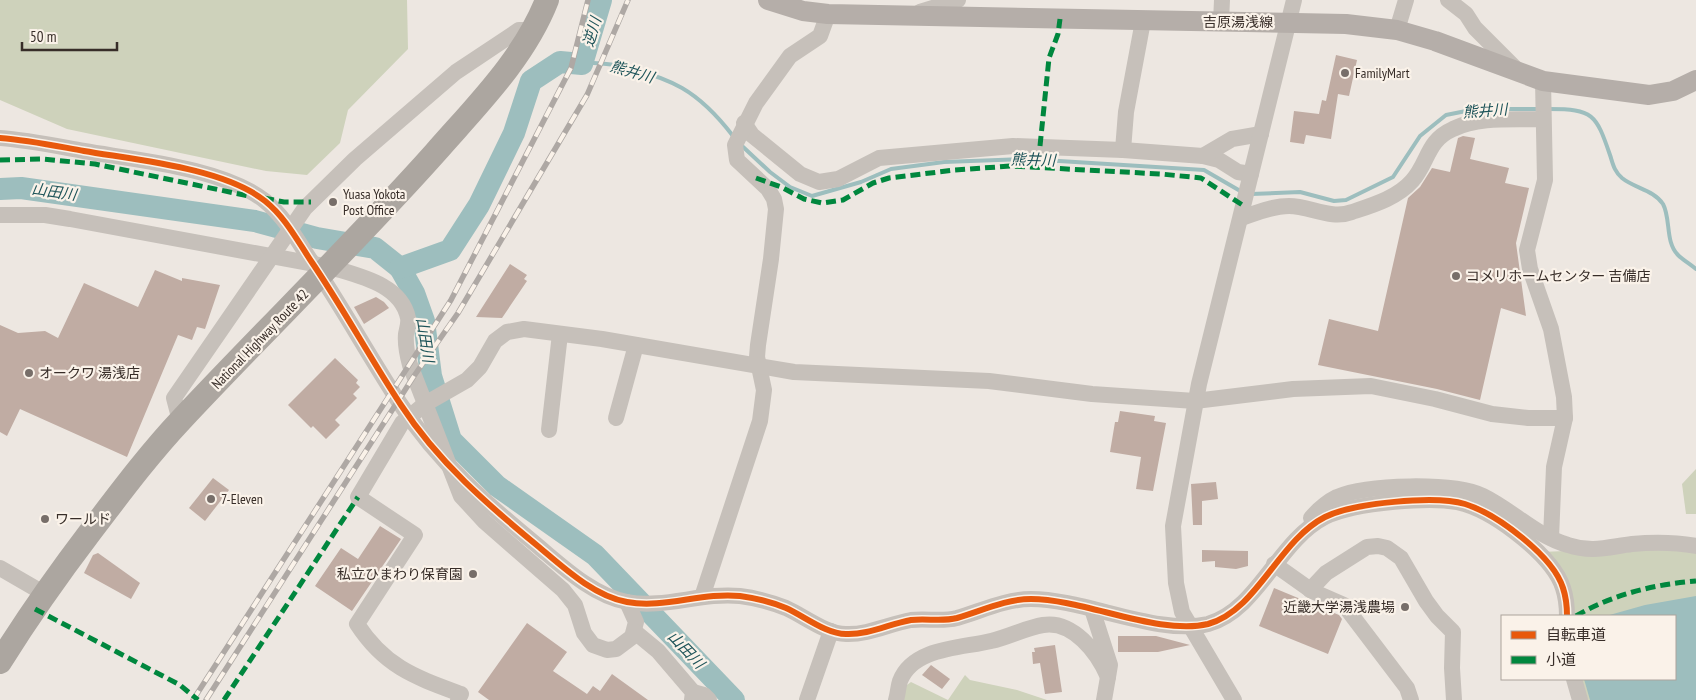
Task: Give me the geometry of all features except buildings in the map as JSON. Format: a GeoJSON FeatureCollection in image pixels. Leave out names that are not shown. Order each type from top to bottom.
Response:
{"type":"FeatureCollection","features":[{"type":"Feature","properties":{"kind":"highway","name":"National Highway Route 42"},"geometry":{"type":"LineString","coordinates":[[0,662],[45,594],[110,506],[180,421],[371,225],[497,82],[533,30],[547,0]]}},
{"type":"Feature","properties":{"kind":"main road","name":"吉原湯浅線"},"geometry":{"type":"LineString","coordinates":[[768,0],[803,11],[828,14],[1142,21],[1290,21],[1346,24],[1397,30],[1435,41],[1543,81],[1649,95],[1673,91],[1696,80]]}},
{"type":"Feature","properties":{"kind":"street"},"geometry":{"type":"LineString","coordinates":[[905,16],[958,0]]}},
{"type":"Feature","properties":{"kind":"street"},"geometry":{"type":"LineString","coordinates":[[1221,22],[1222,0]]}},
{"type":"Feature","properties":{"kind":"street"},"geometry":{"type":"LineString","coordinates":[[1234,700],[1182,612],[1178,598],[1174,564],[1174,526],[1195,401],[1294,0]]}},
{"type":"Feature","properties":{"kind":"street"},"geometry":{"type":"LineString","coordinates":[[1397,30],[1406,0]]}},
{"type":"Feature","properties":{"kind":"street"},"geometry":{"type":"LineString","coordinates":[[1448,0],[1466,14],[1475,28],[1519,72]]}},
{"type":"Feature","properties":{"kind":"street"},"geometry":{"type":"LineString","coordinates":[[702,596],[760,421],[764,390],[759,367],[759,330],[771,259],[776,209],[768,189],[737,160],[735,145],[744,123],[790,56],[820,36],[828,14]]}},
{"type":"Feature","properties":{"kind":"street"},"geometry":{"type":"LineString","coordinates":[[1124,150],[1126,112],[1142,21]]}},
{"type":"Feature","properties":{"kind":"street"},"geometry":{"type":"LineString","coordinates":[[180,421],[174,398],[305,208],[355,158],[456,72],[519,30],[533,30]]}},
{"type":"Feature","properties":{"kind":"street"},"geometry":{"type":"LineString","coordinates":[[1543,81],[1546,180],[1527,250],[1530,270],[1552,329],[1564,397],[1564,418],[1554,466],[1551,538]]}},
{"type":"Feature","properties":{"kind":"street"},"geometry":{"type":"LineString","coordinates":[[1243,211],[1288,206],[1329,214],[1350,213],[1390,198],[1402,191],[1419,171],[1434,142],[1453,129],[1492,121],[1543,119]]}},
{"type":"Feature","properties":{"kind":"street"},"geometry":{"type":"LineString","coordinates":[[744,123],[752,135],[800,174],[820,182],[838,179],[879,158],[1014,146],[1124,150],[1203,156],[1219,160],[1251,178]]}},
{"type":"Feature","properties":{"kind":"street"},"geometry":{"type":"LineString","coordinates":[[1203,156],[1232,139],[1261,134]]}},
{"type":"Feature","properties":{"kind":"street"},"geometry":{"type":"LineString","coordinates":[[0,138],[129,158],[223,179],[262,199],[283,219],[338,300],[403,408],[440,456],[485,502],[556,561],[592,587],[627,602],[670,601],[702,596],[736,596],[765,601],[783,607],[832,631],[848,634],[910,620],[946,620],[1024,599],[1057,601],[1159,623],[1191,626],[1212,623],[1230,613],[1247,598],[1320,508],[1337,497],[1383,489],[1446,487],[1480,495],[1551,538],[1568,545],[1603,550],[1654,542],[1696,546]]}},
{"type":"Feature","properties":{"kind":"street"},"geometry":{"type":"LineString","coordinates":[[0,215],[46,215],[70,219],[332,265],[372,280],[388,290],[403,304],[408,320],[406,351],[461,496],[485,522],[563,590],[578,611],[588,639],[600,649],[616,649],[627,642],[635,632],[634,613],[627,602]]}},
{"type":"Feature","properties":{"kind":"street"},"geometry":{"type":"LineString","coordinates":[[458,700],[461,694],[427,682],[398,668],[375,649],[357,624],[415,535],[358,497],[402,423],[425,404],[466,380],[480,367],[495,341],[508,332],[524,329],[560,334],[794,372],[990,381],[1092,394],[1195,401],[1293,389],[1371,386],[1435,399],[1492,414],[1528,418],[1564,418]]}},
{"type":"Feature","properties":{"kind":"street"},"geometry":{"type":"LineString","coordinates":[[549,430],[560,334]]}},
{"type":"Feature","properties":{"kind":"street"},"geometry":{"type":"LineString","coordinates":[[616,418],[636,345]]}},
{"type":"Feature","properties":{"kind":"street"},"geometry":{"type":"LineString","coordinates":[[1297,537],[1324,518],[1356,506],[1433,501],[1464,504],[1497,521],[1540,552],[1550,564],[1564,590],[1567,615]]}},
{"type":"Feature","properties":{"kind":"street"},"geometry":{"type":"LineString","coordinates":[[1310,590],[1326,573],[1341,566],[1367,547],[1378,546],[1387,548],[1401,558],[1426,601],[1437,616],[1454,632],[1452,668],[1454,700]]}},
{"type":"Feature","properties":{"kind":"street"},"geometry":{"type":"LineString","coordinates":[[1274,564],[1310,590],[1344,605],[1407,688],[1411,700]]}},
{"type":"Feature","properties":{"kind":"street"},"geometry":{"type":"LineString","coordinates":[[0,568],[45,594]]}},
{"type":"Feature","properties":{"kind":"street"},"geometry":{"type":"LineString","coordinates":[[1092,609],[1110,665],[1104,700]]}},
{"type":"Feature","properties":{"kind":"street"},"geometry":{"type":"LineString","coordinates":[[896,700],[900,680],[906,672],[932,652],[993,641],[1045,624],[1068,630],[1090,647],[1099,657],[1108,677]]}},
{"type":"Feature","properties":{"kind":"street"},"geometry":{"type":"LineString","coordinates":[[807,700],[832,631]]}},
{"type":"Feature","properties":{"kind":"street"},"geometry":{"type":"LineString","coordinates":[[635,632],[658,651],[692,696],[704,695],[709,700]]}},
{"type":"Feature","properties":{"kind":"street"},"geometry":{"type":"LineString","coordinates":[[1574,680],[1580,700]]}},
{"type":"Feature","properties":{"kind":"green space"},"geometry":{"type":"Polygon","coordinates":[[[0,0],[407,0],[408,49],[348,110],[340,143],[307,175],[266,171],[67,129],[0,100],[0,0]]]}},
{"type":"Feature","properties":{"kind":"green space"},"geometry":{"type":"Polygon","coordinates":[[[1696,469],[1696,514],[1686,514],[1682,484],[1696,469]]]}},
{"type":"Feature","properties":{"kind":"green space"},"geometry":{"type":"Polygon","coordinates":[[[1696,546],[1696,700],[1580,700],[1574,680],[1676,680],[1676,615],[1567,615],[1540,552],[1696,546]]]}},
{"type":"Feature","properties":{"kind":"green space"},"geometry":{"type":"Polygon","coordinates":[[[965,675],[970,680],[1017,690],[1047,700],[948,700],[965,675]]]}},
{"type":"Feature","properties":{"kind":"green space"},"geometry":{"type":"Polygon","coordinates":[[[911,682],[948,700],[904,700],[903,688],[911,682]]]}},
{"type":"Feature","properties":{"kind":"water"},"geometry":{"type":"Polygon","coordinates":[[[1696,596],[1696,700],[1590,700],[1584,680],[1676,680],[1676,615],[1610,615],[1645,605],[1696,596]]]}},
{"type":"Feature","properties":{"kind":"waterway","name":"熊井川"},"geometry":{"type":"LineString","coordinates":[[400,268],[450,250],[479,205],[514,133],[531,81],[560,62],[582,64],[601,0]]}},
{"type":"Feature","properties":{"kind":"waterway","name":"熊井川"},"geometry":{"type":"LineString","coordinates":[[582,64],[593,63],[619,66],[647,73],[672,83],[703,104],[733,136]]}},
{"type":"Feature","properties":{"kind":"waterway","name":"熊井川"},"geometry":{"type":"LineString","coordinates":[[1251,194],[1300,192],[1334,201],[1346,200],[1393,177],[1420,136],[1446,115],[1476,109],[1539,109]]}},
{"type":"Feature","properties":{"kind":"waterway","name":"熊井川"},"geometry":{"type":"LineString","coordinates":[[1549,109],[1575,110],[1584,113],[1596,122],[1617,173],[1622,178],[1659,199],[1667,216],[1671,244],[1674,250],[1696,269]]}},
{"type":"Feature","properties":{"kind":"waterway","name":"熊井川"},"geometry":{"type":"LineString","coordinates":[[741,145],[770,172],[790,187],[812,196],[861,182],[891,169],[944,162],[1027,159],[1204,170],[1242,192]]}},
{"type":"Feature","properties":{"kind":"waterway","name":"山田川"},"geometry":{"type":"LineString","coordinates":[[0,189],[21,188],[255,221],[317,238],[375,248],[400,268],[414,293],[424,321],[431,376],[451,440],[497,486],[595,555],[734,700]]}},
{"type":"Feature","properties":{"kind":"railway"},"geometry":{"type":"LineString","coordinates":[[193,700],[451,300],[571,68],[588,0]]}},
{"type":"Feature","properties":{"kind":"railway"},"geometry":{"type":"LineString","coordinates":[[206,700],[414,376],[458,313],[587,95],[628,0]]}},
{"type":"Feature","properties":{"kind":"marked path"},"geometry":{"type":"LineString","coordinates":[[1040,146],[1049,58],[1058,34],[1060,19]]}},
{"type":"Feature","properties":{"kind":"marked path"},"geometry":{"type":"LineString","coordinates":[[0,160],[42,159],[95,164],[249,196]]}},
{"type":"Feature","properties":{"kind":"marked path"},"geometry":{"type":"LineString","coordinates":[[756,178],[781,187],[804,199],[822,203],[843,200],[873,183],[889,178],[955,170],[1011,166],[1161,174],[1201,178],[1244,206]]}},
{"type":"Feature","properties":{"kind":"marked path"},"geometry":{"type":"LineString","coordinates":[[264,198],[284,202],[311,202]]}},
{"type":"Feature","properties":{"kind":"marked path"},"geometry":{"type":"LineString","coordinates":[[224,700],[358,497]]}},
{"type":"Feature","properties":{"kind":"marked path"},"geometry":{"type":"LineString","coordinates":[[1578,615],[1619,596],[1649,588],[1696,581]]}},
{"type":"Feature","properties":{"kind":"marked path"},"geometry":{"type":"LineString","coordinates":[[35,609],[180,685],[198,700]]}},
{"type":"Feature","properties":{"kind":"cycle path"},"geometry":{"type":"LineString","coordinates":[[0,138],[42,143],[179,167],[227,181],[248,190],[265,201],[279,214],[290,229],[415,426],[447,464],[483,499],[559,564],[591,587],[615,599],[641,604],[712,596],[740,596],[763,600],[780,606],[823,628],[846,634],[870,631],[911,620],[957,618],[1003,603],[1031,599],[1074,605],[1167,625],[1188,626],[1208,624],[1225,616],[1241,605],[1294,542],[1325,517],[1374,504],[1434,500],[1452,501],[1478,509],[1507,527],[1536,550],[1548,563],[1563,588],[1567,615]]}},
{"type":"Feature","properties":{"kind":"place","name":"FamilyMart"},"geometry":{"type":"Point","coordinates":[1345,73]}},
{"type":"Feature","properties":{"kind":"place","name":"Yuasa Yokota Post Office"},"geometry":{"type":"Point","coordinates":[333,202]}},
{"type":"Feature","properties":{"kind":"place","name":"コメリホームセンター 吉備店"},"geometry":{"type":"Point","coordinates":[1456,276]}},
{"type":"Feature","properties":{"kind":"place","name":"オークワ 湯浅店"},"geometry":{"type":"Point","coordinates":[29,373]}},
{"type":"Feature","properties":{"kind":"place","name":"7-Eleven"},"geometry":{"type":"Point","coordinates":[211,499]}},
{"type":"Feature","properties":{"kind":"place","name":"ワールド"},"geometry":{"type":"Point","coordinates":[45,519]}},
{"type":"Feature","properties":{"kind":"place","name":"私立ひまわり保育園"},"geometry":{"type":"Point","coordinates":[473,574]}},
{"type":"Feature","properties":{"kind":"place","name":"近畿大学湯浅農場"},"geometry":{"type":"Point","coordinates":[1405,607]}},
{"type":"Feature","properties":{"kind":"water label","name":"逆川"},"geometry":{"type":"Point","coordinates":[592,32]}}]}
